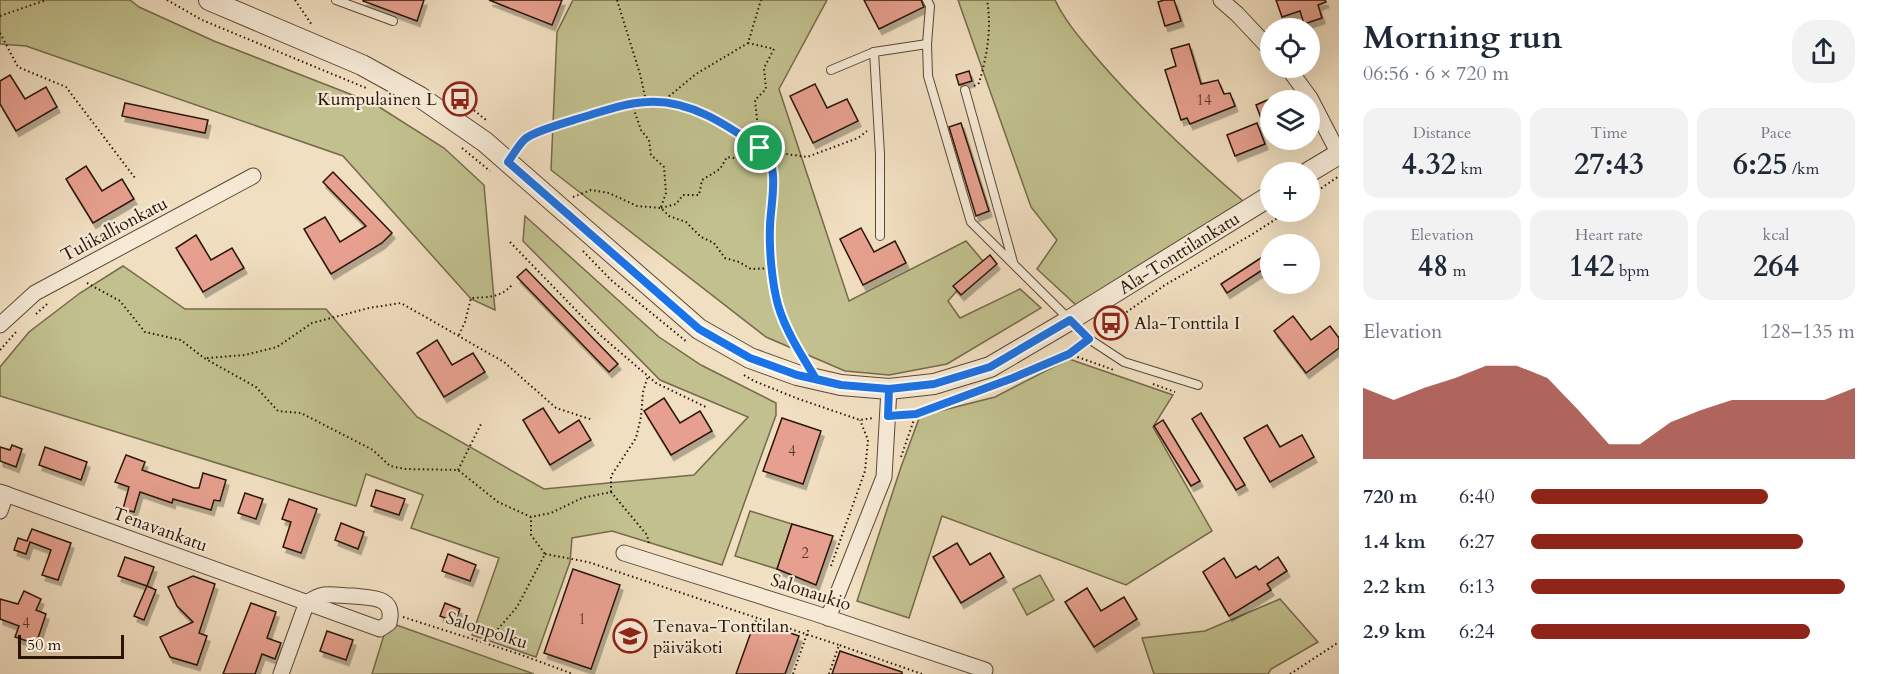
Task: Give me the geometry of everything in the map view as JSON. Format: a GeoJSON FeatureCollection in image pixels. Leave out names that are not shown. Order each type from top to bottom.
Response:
{"type":"FeatureCollection","features":[{"type":"Feature","properties":{"kind":"street","name":"Ala-Tonttilankatu"},"geometry":{"type":"LineString","coordinates":[[209,0],[362,65],[420,97],[485,142],[500,167],[699,329],[750,358],[797,375],[841,385],[889,389],[934,384],[990,367],[1260,202]]}},
{"type":"Feature","properties":{"kind":"street"},"geometry":{"type":"LineString","coordinates":[[1221,0],[1260,38]]}},
{"type":"Feature","properties":{"kind":"street"},"geometry":{"type":"LineString","coordinates":[[1295,78],[1310,98],[1339,154],[1320,165]]}},
{"type":"Feature","properties":{"kind":"street","name":"Tulikallionkatu"},"geometry":{"type":"LineString","coordinates":[[0,325],[35,293],[253,176]]}},
{"type":"Feature","properties":{"kind":"street"},"geometry":{"type":"LineString","coordinates":[[821,615],[884,477],[889,389]]}},
{"type":"Feature","properties":{"kind":"street"},"geometry":{"type":"LineString","coordinates":[[0,511],[3,493]]}},
{"type":"Feature","properties":{"kind":"street","name":"Tenavankatu"},"geometry":{"type":"LineString","coordinates":[[3,493],[380,629],[389,623],[392,614]]}},
{"type":"Feature","properties":{"kind":"street","name":"Salonaukio"},"geometry":{"type":"LineString","coordinates":[[624,552],[985,670]]}},
{"type":"Feature","properties":{"kind":"street"},"geometry":{"type":"LineString","coordinates":[[281,674],[306,602],[325,595],[379,598],[390,607],[392,614]]}},
{"type":"Feature","properties":{"kind":"lane"},"geometry":{"type":"LineString","coordinates":[[336,0],[393,21]]}},
{"type":"Feature","properties":{"kind":"lane"},"geometry":{"type":"LineString","coordinates":[[927,0],[930,6],[927,44],[928,76],[971,222],[1089,339],[1124,362],[1198,385]]}},
{"type":"Feature","properties":{"kind":"lane"},"geometry":{"type":"LineString","coordinates":[[831,70],[874,52],[927,44]]}},
{"type":"Feature","properties":{"kind":"lane"},"geometry":{"type":"LineString","coordinates":[[874,52],[880,154],[880,236]]}},
{"type":"Feature","properties":{"kind":"lane"},"geometry":{"type":"LineString","coordinates":[[965,90],[1014,263]]}},
{"type":"Feature","properties":{"kind":"path"},"geometry":{"type":"LineString","coordinates":[[0,16],[46,0]]}},
{"type":"Feature","properties":{"kind":"path"},"geometry":{"type":"LineString","coordinates":[[167,0],[202,20],[368,88]]}},
{"type":"Feature","properties":{"kind":"path"},"geometry":{"type":"LineString","coordinates":[[296,0],[315,30]]}},
{"type":"Feature","properties":{"kind":"path"},"geometry":{"type":"LineString","coordinates":[[617,0],[640,74],[646,102]]}},
{"type":"Feature","properties":{"kind":"path"},"geometry":{"type":"LineString","coordinates":[[662,102],[696,74],[748,43],[761,0]]}},
{"type":"Feature","properties":{"kind":"path"},"geometry":{"type":"LineString","coordinates":[[965,90],[979,83],[983,69],[988,43],[987,0]]}},
{"type":"Feature","properties":{"kind":"path"},"geometry":{"type":"LineString","coordinates":[[0,33],[18,67],[66,87],[135,178]]}},
{"type":"Feature","properties":{"kind":"path"},"geometry":{"type":"LineString","coordinates":[[748,43],[774,49],[764,68],[766,89],[755,100],[760,148]]}},
{"type":"Feature","properties":{"kind":"path"},"geometry":{"type":"LineString","coordinates":[[462,148],[500,167],[526,138],[567,122],[646,102],[662,102],[696,110],[726,125],[764,151],[770,164],[774,186],[770,228],[772,268],[778,305],[791,338],[816,379]]}},
{"type":"Feature","properties":{"kind":"path"},"geometry":{"type":"LineString","coordinates":[[632,104],[641,130],[650,140],[651,155],[664,167],[666,193],[661,208]]}},
{"type":"Feature","properties":{"kind":"path"},"geometry":{"type":"LineString","coordinates":[[764,151],[807,157],[858,138],[878,122]]}},
{"type":"Feature","properties":{"kind":"path"},"geometry":{"type":"LineString","coordinates":[[572,198],[591,190],[609,193],[637,206],[661,208],[676,204],[683,195],[699,195],[702,180],[720,169],[727,157],[740,159],[760,148]]}},
{"type":"Feature","properties":{"kind":"path"},"geometry":{"type":"LineString","coordinates":[[1320,189],[1339,176]]}},
{"type":"Feature","properties":{"kind":"path"},"geometry":{"type":"LineString","coordinates":[[661,208],[669,216],[686,222],[701,237],[714,243],[725,258],[751,269],[772,268]]}},
{"type":"Feature","properties":{"kind":"path"},"geometry":{"type":"LineString","coordinates":[[736,371],[775,390],[860,420],[916,414],[1013,378],[1069,354],[1165,285],[1272,222]]}},
{"type":"Feature","properties":{"kind":"path"},"geometry":{"type":"LineString","coordinates":[[510,242],[600,335],[656,383],[708,408]]}},
{"type":"Feature","properties":{"kind":"path"},"geometry":{"type":"LineString","coordinates":[[582,251],[611,280],[681,339],[691,344]]}},
{"type":"Feature","properties":{"kind":"path"},"geometry":{"type":"LineString","coordinates":[[83,281],[120,300],[145,332],[181,340],[204,358],[256,387],[278,411],[301,413],[373,450],[390,466],[405,469],[458,470],[498,502],[531,518],[551,513],[582,498],[611,492]]}},
{"type":"Feature","properties":{"kind":"path"},"geometry":{"type":"LineString","coordinates":[[459,335],[471,298],[504,293],[512,285]]}},
{"type":"Feature","properties":{"kind":"path"},"geometry":{"type":"LineString","coordinates":[[204,358],[245,355],[277,347],[312,323],[369,308],[401,303],[504,362],[556,408],[593,420]]}},
{"type":"Feature","properties":{"kind":"path"},"geometry":{"type":"LineString","coordinates":[[648,376],[643,392],[636,438],[611,476],[611,492],[647,535],[652,562]]}},
{"type":"Feature","properties":{"kind":"path"},"geometry":{"type":"LineString","coordinates":[[832,566],[865,471],[868,440],[860,420]]}},
{"type":"Feature","properties":{"kind":"path"},"geometry":{"type":"LineString","coordinates":[[458,470],[481,424]]}},
{"type":"Feature","properties":{"kind":"path"},"geometry":{"type":"LineString","coordinates":[[531,518],[531,536],[545,554],[588,562],[922,674]]}},
{"type":"Feature","properties":{"kind":"path"},"geometry":{"type":"LineString","coordinates":[[486,643],[517,607],[545,554]]}},
{"type":"Feature","properties":{"kind":"path","name":"Salonpolku"},"geometry":{"type":"LineString","coordinates":[[392,614],[486,643],[573,674]]}},
{"type":"Feature","properties":{"kind":"path"},"geometry":{"type":"LineString","coordinates":[[793,674],[807,634],[821,615]]}},
{"type":"Feature","properties":{"kind":"path"},"geometry":{"type":"LineString","coordinates":[[1290,674],[1338,644]]}},
{"type":"Feature","properties":{"kind":"path"},"geometry":{"type":"LineString","coordinates":[[829,674],[839,645]]}},
{"type":"Feature","properties":{"kind":"shaded area"},"geometry":{"type":"Polygon","coordinates":[[[0,0],[130,0],[139,7],[214,41],[373,103],[444,148],[484,185],[495,310],[471,299],[343,156],[26,46],[0,44],[0,0]]]}},
{"type":"Feature","properties":{"kind":"shaded area"},"geometry":{"type":"Polygon","coordinates":[[[573,0],[827,0],[779,89],[849,301],[966,241],[983,261],[948,301],[960,318],[1020,289],[1041,308],[947,364],[889,375],[845,371],[766,337],[551,170],[557,32],[573,0]]]}},
{"type":"Feature","properties":{"kind":"shaded area"},"geometry":{"type":"Polygon","coordinates":[[[958,0],[1055,0],[1078,36],[1130,95],[1243,201],[1076,305],[1037,269],[1057,240],[1031,207],[958,0]]]}},
{"type":"Feature","properties":{"kind":"shaded area"},"geometry":{"type":"Polygon","coordinates":[[[525,216],[659,337],[701,365],[776,403],[776,415],[722,565],[612,531],[572,538],[570,562],[536,657],[472,635],[499,558],[411,528],[423,495],[366,474],[356,506],[0,396],[0,367],[29,332],[80,293],[123,266],[185,309],[326,309],[417,417],[544,489],[694,475],[748,417],[660,380],[523,241],[525,216]]]}},
{"type":"Feature","properties":{"kind":"shaded area"},"geometry":{"type":"Polygon","coordinates":[[[1069,359],[1173,395],[1153,427],[1212,531],[1126,585],[942,516],[909,618],[857,601],[920,416],[995,397],[1069,359]]]}},
{"type":"Feature","properties":{"kind":"shaded area"},"geometry":{"type":"Polygon","coordinates":[[[750,511],[792,524],[777,569],[735,556],[750,511]]]}},
{"type":"Feature","properties":{"kind":"shaded area"},"geometry":{"type":"Polygon","coordinates":[[[1040,575],[1054,600],[1027,615],[1013,589],[1040,575]]]}},
{"type":"Feature","properties":{"kind":"shaded area"},"geometry":{"type":"Polygon","coordinates":[[[1280,599],[1318,642],[1271,669],[1268,674],[1154,674],[1142,638],[1205,631],[1280,599]]]}},
{"type":"Feature","properties":{"kind":"shaded area"},"geometry":{"type":"Polygon","coordinates":[[[388,622],[534,674],[372,674],[388,622]]]}},
{"type":"Feature","properties":{"kind":"building"},"geometry":{"type":"Polygon","coordinates":[[[363,0],[424,0],[417,21],[363,0]]]}},
{"type":"Feature","properties":{"kind":"building"},"geometry":{"type":"Polygon","coordinates":[[[489,0],[562,0],[552,25],[489,0]]]}},
{"type":"Feature","properties":{"kind":"building"},"geometry":{"type":"Polygon","coordinates":[[[864,0],[921,0],[924,7],[879,29],[864,0]]]}},
{"type":"Feature","properties":{"kind":"building"},"geometry":{"type":"Polygon","coordinates":[[[1174,0],[1181,21],[1165,26],[1158,2],[1174,0]]]}},
{"type":"Feature","properties":{"kind":"building"},"geometry":{"type":"Polygon","coordinates":[[[1276,0],[1325,0],[1326,2],[1318,5],[1322,18],[1302,18],[1300,11],[1282,17],[1276,0]]]}},
{"type":"Feature","properties":{"kind":"building"},"geometry":{"type":"Polygon","coordinates":[[[1189,44],[1201,84],[1218,80],[1224,94],[1230,93],[1235,106],[1190,124],[1187,118],[1181,120],[1165,70],[1176,66],[1171,49],[1189,44]]]}},
{"type":"Feature","properties":{"kind":"building"},"geometry":{"type":"Polygon","coordinates":[[[969,71],[972,81],[959,85],[956,75],[969,71]]]}},
{"type":"Feature","properties":{"kind":"building"},"geometry":{"type":"Polygon","coordinates":[[[10,75],[25,99],[46,87],[57,107],[16,131],[0,104],[0,81],[10,75]]]}},
{"type":"Feature","properties":{"kind":"building"},"geometry":{"type":"Polygon","coordinates":[[[815,84],[827,108],[847,99],[858,121],[813,143],[790,96],[815,84]]]}},
{"type":"Feature","properties":{"kind":"building"},"geometry":{"type":"Polygon","coordinates":[[[125,103],[208,120],[205,133],[122,116],[125,103]]]}},
{"type":"Feature","properties":{"kind":"building"},"geometry":{"type":"Polygon","coordinates":[[[1260,103],[1260,115],[1256,105],[1260,103]]]}},
{"type":"Feature","properties":{"kind":"building"},"geometry":{"type":"Polygon","coordinates":[[[961,123],[989,211],[976,216],[949,127],[961,123]]]}},
{"type":"Feature","properties":{"kind":"building"},"geometry":{"type":"Polygon","coordinates":[[[1257,123],[1260,131],[1260,146],[1235,156],[1227,135],[1257,123]]]}},
{"type":"Feature","properties":{"kind":"building"},"geometry":{"type":"Polygon","coordinates":[[[86,166],[102,191],[122,179],[134,199],[93,223],[66,179],[86,166]]]}},
{"type":"Feature","properties":{"kind":"building"},"geometry":{"type":"Polygon","coordinates":[[[333,172],[392,233],[382,243],[331,274],[304,229],[325,217],[340,242],[366,226],[323,182],[333,172]]]}},
{"type":"Feature","properties":{"kind":"building"},"geometry":{"type":"Polygon","coordinates":[[[861,228],[874,252],[895,241],[906,263],[863,285],[840,239],[861,228]]]}},
{"type":"Feature","properties":{"kind":"building"},"geometry":{"type":"Polygon","coordinates":[[[196,235],[211,260],[232,248],[244,268],[203,292],[176,248],[196,235]]]}},
{"type":"Feature","properties":{"kind":"building"},"geometry":{"type":"Polygon","coordinates":[[[990,255],[997,264],[961,295],[953,286],[990,255]]]}},
{"type":"Feature","properties":{"kind":"building"},"geometry":{"type":"Polygon","coordinates":[[[1260,259],[1260,272],[1227,293],[1221,284],[1260,259]]]}},
{"type":"Feature","properties":{"kind":"building"},"geometry":{"type":"Polygon","coordinates":[[[526,269],[618,364],[609,372],[517,277],[526,269]]]}},
{"type":"Feature","properties":{"kind":"building"},"geometry":{"type":"Polygon","coordinates":[[[1293,316],[1311,340],[1330,326],[1339,338],[1339,348],[1306,373],[1274,331],[1293,316]]]}},
{"type":"Feature","properties":{"kind":"building"},"geometry":{"type":"Polygon","coordinates":[[[437,340],[452,365],[473,353],[485,372],[444,397],[417,353],[437,340]]]}},
{"type":"Feature","properties":{"kind":"building"},"geometry":{"type":"Polygon","coordinates":[[[664,398],[680,423],[700,411],[712,431],[671,455],[644,411],[664,398]]]}},
{"type":"Feature","properties":{"kind":"building"},"geometry":{"type":"Polygon","coordinates":[[[543,408],[559,433],[579,420],[591,440],[550,465],[523,420],[543,408]]]}},
{"type":"Feature","properties":{"kind":"building"},"geometry":{"type":"Polygon","coordinates":[[[1201,413],[1245,485],[1236,490],[1192,419],[1201,413]]]}},
{"type":"Feature","properties":{"kind":"building"},"geometry":{"type":"Polygon","coordinates":[[[782,418],[821,431],[803,484],[763,471],[782,418]]]}},
{"type":"Feature","properties":{"kind":"building"},"geometry":{"type":"Polygon","coordinates":[[[1163,420],[1200,481],[1191,486],[1154,426],[1163,420]]]}},
{"type":"Feature","properties":{"kind":"building"},"geometry":{"type":"Polygon","coordinates":[[[1267,425],[1280,447],[1302,435],[1314,457],[1270,482],[1244,438],[1267,425]]]}},
{"type":"Feature","properties":{"kind":"building"},"geometry":{"type":"Polygon","coordinates":[[[12,445],[22,449],[16,467],[0,461],[0,447],[10,450],[12,445]]]}},
{"type":"Feature","properties":{"kind":"building"},"geometry":{"type":"Polygon","coordinates":[[[45,447],[87,462],[81,480],[39,465],[45,447]]]}},
{"type":"Feature","properties":{"kind":"building"},"geometry":{"type":"Polygon","coordinates":[[[126,455],[145,462],[142,470],[194,488],[199,488],[203,473],[226,480],[220,501],[214,500],[211,510],[173,499],[172,503],[140,492],[134,512],[123,509],[129,487],[115,482],[126,455]]]}},
{"type":"Feature","properties":{"kind":"building"},"geometry":{"type":"Polygon","coordinates":[[[376,490],[405,499],[399,515],[371,506],[376,490]]]}},
{"type":"Feature","properties":{"kind":"building"},"geometry":{"type":"Polygon","coordinates":[[[245,493],[263,499],[256,519],[238,513],[245,493]]]}},
{"type":"Feature","properties":{"kind":"building"},"geometry":{"type":"Polygon","coordinates":[[[289,499],[317,509],[301,553],[283,547],[291,522],[282,519],[289,499]]]}},
{"type":"Feature","properties":{"kind":"building"},"geometry":{"type":"Polygon","coordinates":[[[341,523],[364,532],[358,549],[335,540],[341,523]]]}},
{"type":"Feature","properties":{"kind":"building"},"geometry":{"type":"Polygon","coordinates":[[[792,524],[833,536],[816,585],[777,569],[792,524]]]}},
{"type":"Feature","properties":{"kind":"building"},"geometry":{"type":"Polygon","coordinates":[[[32,529],[71,543],[58,580],[42,575],[51,550],[30,542],[26,554],[14,550],[18,538],[27,541],[32,529]]]}},
{"type":"Feature","properties":{"kind":"building"},"geometry":{"type":"Polygon","coordinates":[[[957,543],[970,565],[990,553],[1004,577],[961,603],[933,557],[957,543]]]}},
{"type":"Feature","properties":{"kind":"building"},"geometry":{"type":"Polygon","coordinates":[[[448,554],[476,565],[470,581],[442,571],[448,554]]]}},
{"type":"Feature","properties":{"kind":"building"},"geometry":{"type":"Polygon","coordinates":[[[125,557],[154,567],[147,586],[118,576],[125,557]]]}},
{"type":"Feature","properties":{"kind":"building"},"geometry":{"type":"Polygon","coordinates":[[[1278,557],[1287,571],[1267,584],[1271,590],[1229,616],[1203,572],[1224,558],[1236,578],[1256,566],[1259,570],[1278,557]]]}},
{"type":"Feature","properties":{"kind":"building"},"geometry":{"type":"Polygon","coordinates":[[[573,569],[620,585],[591,669],[544,653],[573,569]]]}},
{"type":"Feature","properties":{"kind":"building"},"geometry":{"type":"Polygon","coordinates":[[[193,576],[215,584],[199,633],[207,636],[197,665],[170,657],[160,637],[193,622],[177,606],[168,587],[193,576]]]}},
{"type":"Feature","properties":{"kind":"building"},"geometry":{"type":"Polygon","coordinates":[[[147,586],[156,590],[144,620],[134,616],[147,586]]]}},
{"type":"Feature","properties":{"kind":"building"},"geometry":{"type":"Polygon","coordinates":[[[1087,588],[1101,611],[1124,597],[1137,619],[1094,647],[1065,602],[1087,588]]]}},
{"type":"Feature","properties":{"kind":"building"},"geometry":{"type":"Polygon","coordinates":[[[24,591],[41,599],[36,610],[46,614],[36,644],[15,637],[19,626],[0,619],[0,599],[18,604],[24,591]]]}},
{"type":"Feature","properties":{"kind":"building"},"geometry":{"type":"Polygon","coordinates":[[[251,603],[276,612],[267,638],[281,643],[275,659],[262,654],[255,674],[223,674],[251,603]]]}},
{"type":"Feature","properties":{"kind":"building"},"geometry":{"type":"Polygon","coordinates":[[[445,603],[460,609],[455,622],[440,616],[445,603]]]}},
{"type":"Feature","properties":{"kind":"building"},"geometry":{"type":"Polygon","coordinates":[[[755,621],[799,636],[785,674],[736,674],[755,621]]]}},
{"type":"Feature","properties":{"kind":"building"},"geometry":{"type":"Polygon","coordinates":[[[327,631],[353,640],[346,660],[320,651],[327,631]]]}},
{"type":"Feature","properties":{"kind":"building"},"geometry":{"type":"Polygon","coordinates":[[[840,651],[902,672],[902,674],[832,674],[840,651]]]}},
{"type":"Feature","properties":{"kind":"place","name":"Kumpulainen L"},"geometry":{"type":"Point","coordinates":[460,99]}},
{"type":"Feature","properties":{"kind":"place","name":"Ala-Tonttila I"},"geometry":{"type":"Point","coordinates":[1111,323]}},
{"type":"Feature","properties":{"kind":"place","name":"Tenava-Tonttilan päiväkoti"},"geometry":{"type":"Point","coordinates":[630,636]}},
{"type":"Feature","properties":{"kind":"route"},"geometry":{"type":"LineString","coordinates":[[760,148],[726,125],[696,110],[662,102],[646,102],[567,122],[526,138],[508,162],[699,329],[750,358],[797,375],[841,385],[889,389],[888,416],[916,414],[1013,378],[1069,354],[1089,339],[1070,320],[990,367],[934,384],[889,389],[841,385],[816,379],[791,338],[778,305],[770,228],[774,186],[770,164],[764,151],[760,148]]}}]}
